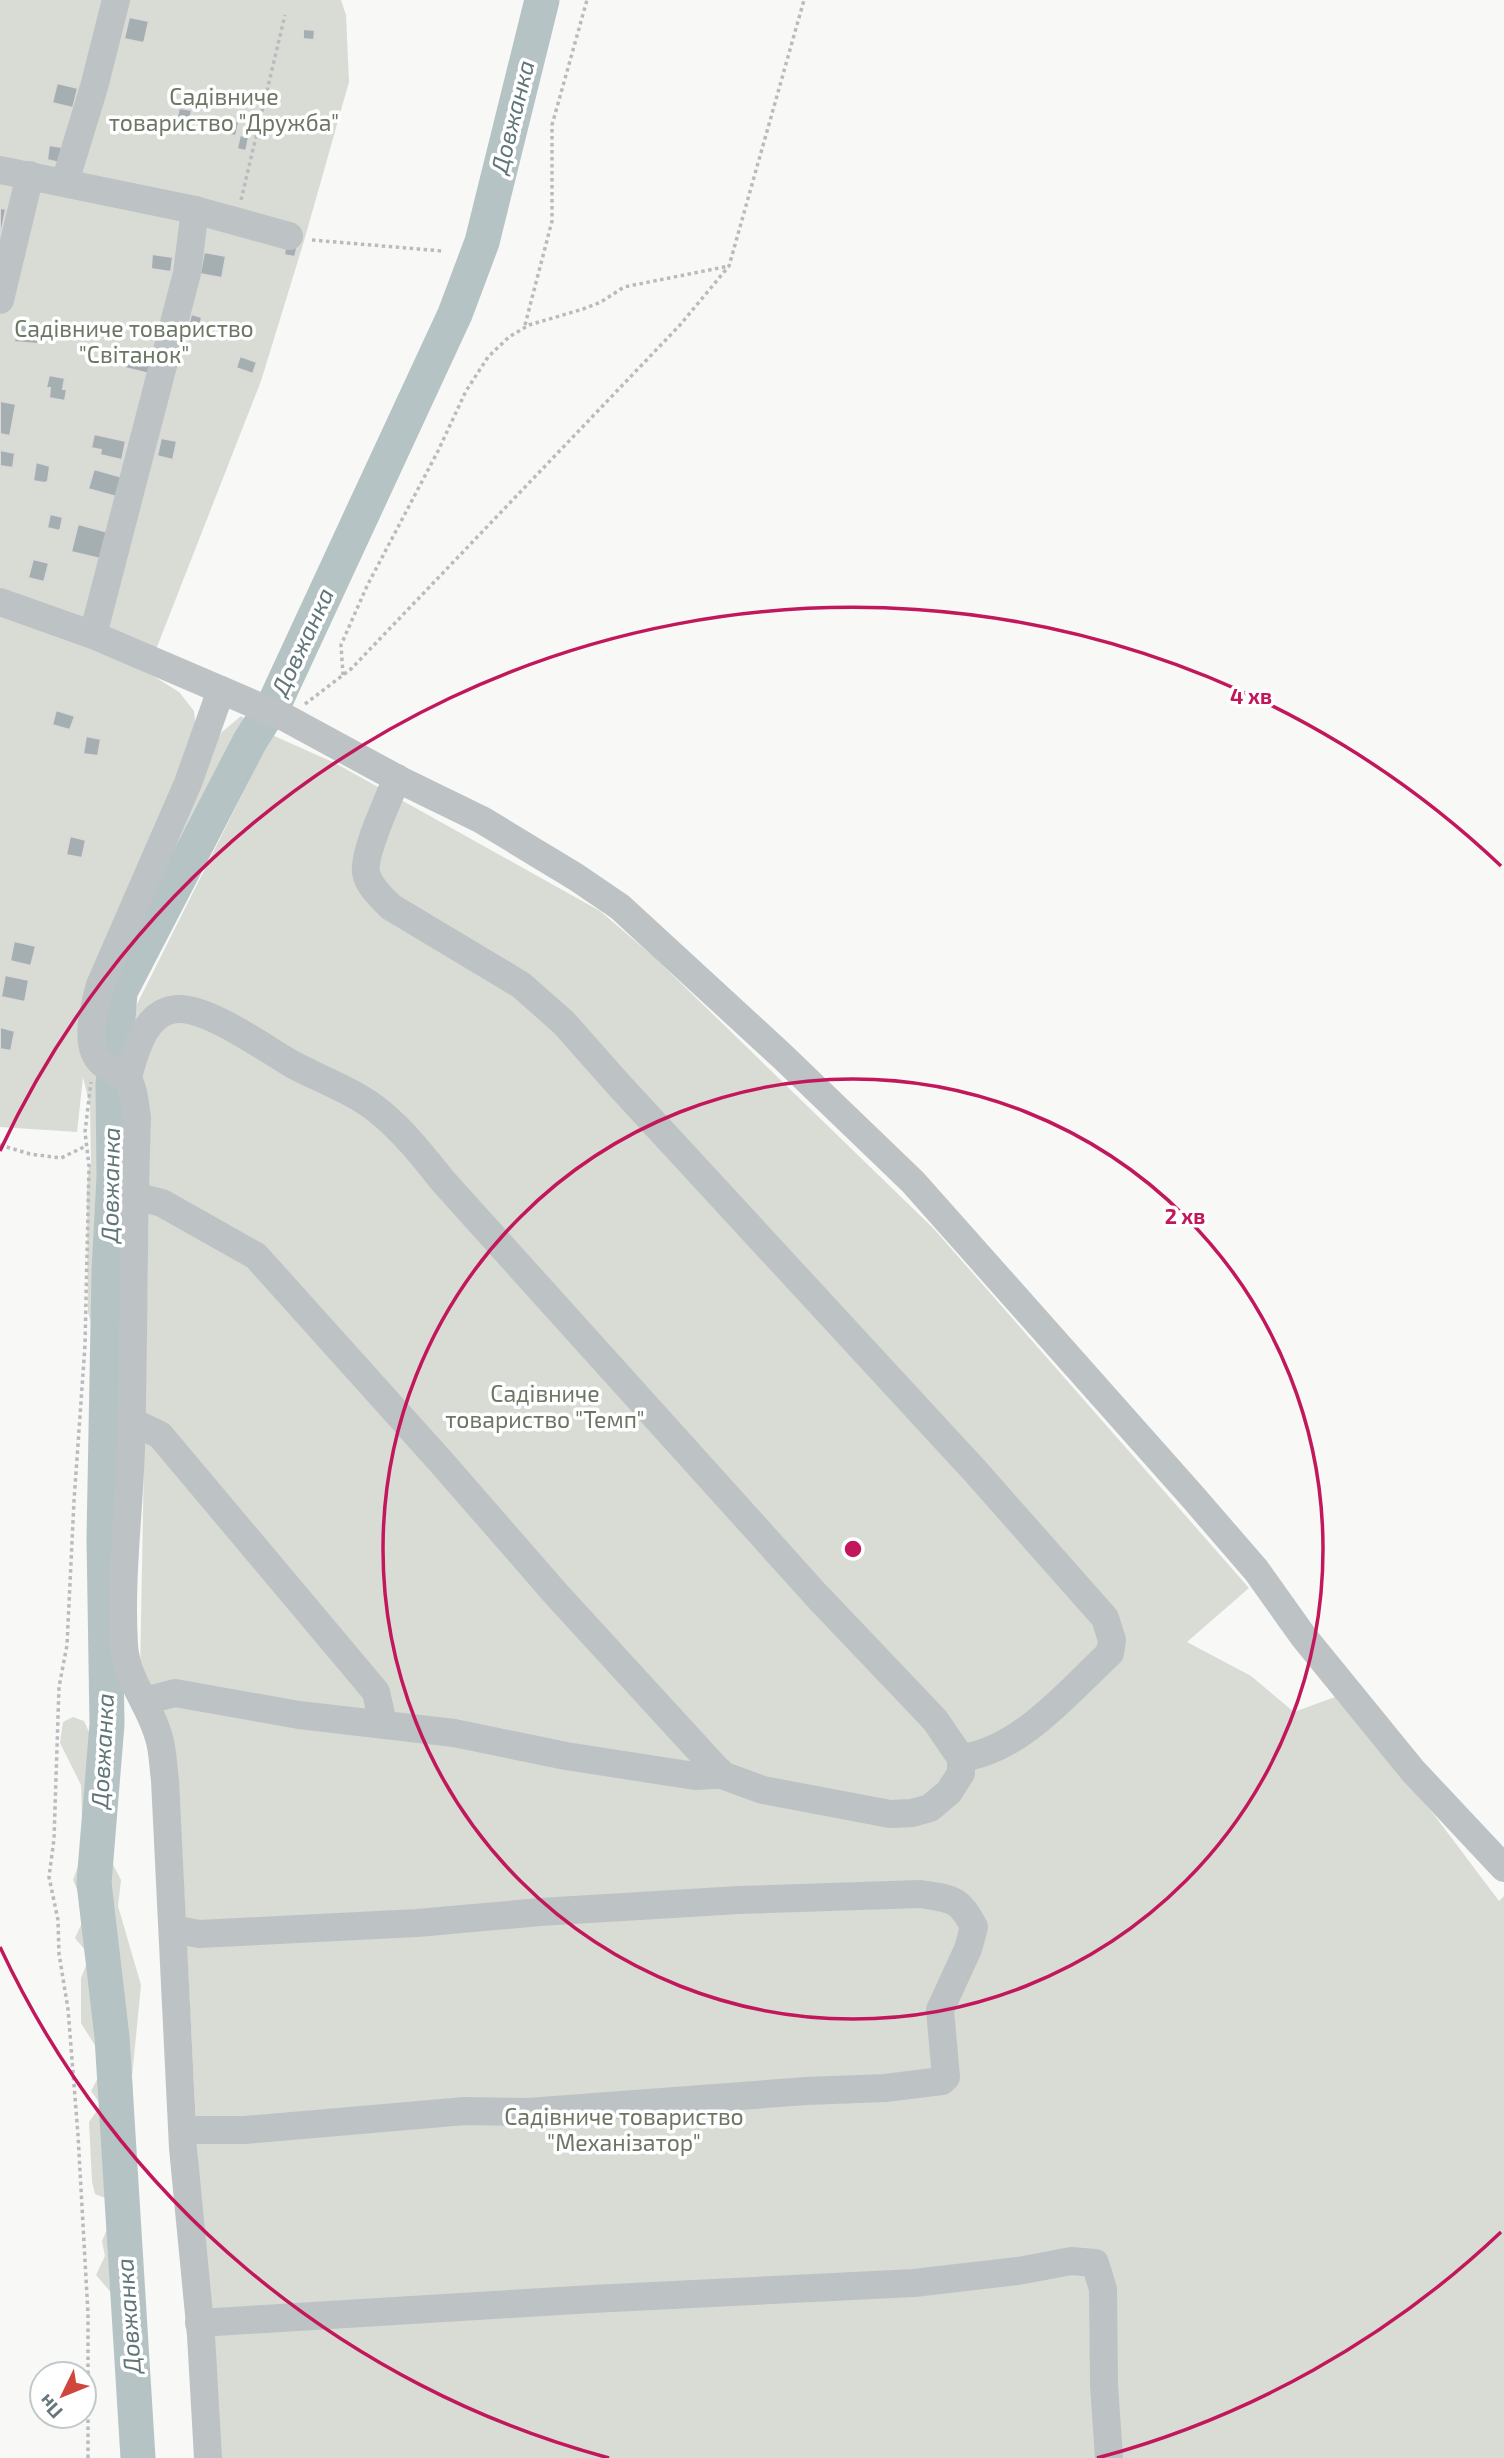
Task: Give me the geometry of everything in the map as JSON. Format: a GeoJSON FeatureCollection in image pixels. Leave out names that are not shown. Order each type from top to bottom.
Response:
{"type":"FeatureCollection","features":[{"type":"Feature","properties":{"kind":"street"},"geometry":{"type":"LineString","coordinates":[[65,182],[94,87],[116,0]]}},
{"type":"Feature","properties":{"kind":"street"},"geometry":{"type":"LineString","coordinates":[[0,170],[195,210],[289,236]]}},
{"type":"Feature","properties":{"kind":"street"},"geometry":{"type":"LineString","coordinates":[[0,300],[30,175]]}},
{"type":"Feature","properties":{"kind":"street"},"geometry":{"type":"LineString","coordinates":[[93,635],[187,273],[195,210]]}},
{"type":"Feature","properties":{"kind":"street"},"geometry":{"type":"LineString","coordinates":[[0,602],[93,635],[286,718],[482,820],[620,907],[782,1056],[913,1182],[1256,1570],[1303,1636],[1413,1771],[1504,1868]]}},
{"type":"Feature","properties":{"kind":"street"},"geometry":{"type":"LineString","coordinates":[[208,2458],[183,2130],[165,1780],[159,1738],[144,1701],[128,1672],[124,1646],[123,1592],[131,1421],[136,1118],[133,1090],[93,1045],[92,1012],[100,985],[188,783],[221,691]]}},
{"type":"Feature","properties":{"kind":"street"},"geometry":{"type":"LineString","coordinates":[[397,778],[369,851],[366,872],[376,892],[391,907],[521,985],[564,1023],[976,1472],[1105,1618],[1112,1640],[1110,1653],[1052,1707],[1008,1743],[990,1752],[961,1758]]}},
{"type":"Feature","properties":{"kind":"street"},"geometry":{"type":"LineString","coordinates":[[113,1070],[138,1043],[154,1018],[176,1008],[197,1011],[358,1097],[380,1112],[412,1143],[442,1180],[817,1595],[936,1720],[961,1758],[961,1773],[950,1792],[930,1808],[912,1813],[890,1814],[762,1790],[722,1775],[557,1595],[256,1256],[162,1203],[135,1196]]}},
{"type":"Feature","properties":{"kind":"street"},"geometry":{"type":"LineString","coordinates":[[131,1421],[160,1435],[376,1692],[383,1724]]}},
{"type":"Feature","properties":{"kind":"street"},"geometry":{"type":"LineString","coordinates":[[144,1701],[175,1693],[299,1715],[453,1734],[566,1756],[695,1776],[715,1775],[719,1771]]}},
{"type":"Feature","properties":{"kind":"street"},"geometry":{"type":"LineString","coordinates":[[173,1929],[199,1934],[417,1923],[540,1912],[727,1901],[920,1894],[946,1898],[964,1907],[974,1927],[968,1950],[940,2010],[946,2077],[942,2081],[885,2088],[806,2091],[528,2112],[465,2111],[245,2130],[183,2130]]}},
{"type":"Feature","properties":{"kind":"street"},"geometry":{"type":"LineString","coordinates":[[199,2323],[565,2300],[914,2283],[1018,2271],[1071,2261],[1095,2263],[1103,2289],[1104,2385],[1110,2458]]}},
{"type":"Feature","properties":{"kind":"path"},"geometry":{"type":"LineString","coordinates":[[525,327],[552,221],[552,125],[587,0]]}},
{"type":"Feature","properties":{"kind":"path"},"geometry":{"type":"LineString","coordinates":[[286,718],[344,675],[680,325],[729,266],[804,0]]}},
{"type":"Feature","properties":{"kind":"path"},"geometry":{"type":"LineString","coordinates":[[236,221],[285,15]]}},
{"type":"Feature","properties":{"kind":"path"},"geometry":{"type":"LineString","coordinates":[[289,236],[328,243],[442,251]]}},
{"type":"Feature","properties":{"kind":"path"},"geometry":{"type":"LineString","coordinates":[[344,675],[341,645],[367,586],[438,451],[466,391],[488,357],[509,337],[525,327],[601,302],[624,287],[729,266]]}},
{"type":"Feature","properties":{"kind":"path"},"geometry":{"type":"LineString","coordinates":[[88,2458],[88,2314],[79,2135],[68,2009],[59,1954],[58,1920],[49,1877],[54,1839],[59,1687],[67,1645],[85,1345],[89,1166],[85,1132],[91,1081],[113,1070]]}},
{"type":"Feature","properties":{"kind":"path"},"geometry":{"type":"LineString","coordinates":[[0,1145],[30,1154],[61,1158],[86,1146]]}},
{"type":"Feature","properties":{"kind":"green space"},"geometry":{"type":"Polygon","coordinates":[[[0,0],[341,0],[346,15],[349,82],[304,241],[261,381],[155,652],[0,593],[0,0]]]}},
{"type":"Feature","properties":{"kind":"green space"},"geometry":{"type":"Polygon","coordinates":[[[0,613],[95,648],[155,677],[179,692],[194,711],[196,730],[110,975],[134,956],[135,926],[145,903],[157,889],[165,860],[181,834],[182,815],[207,753],[222,732],[241,716],[263,734],[259,748],[244,767],[200,854],[193,882],[161,944],[126,1001],[129,1048],[118,1073],[128,1179],[120,1219],[125,1248],[115,1585],[105,1590],[96,1584],[94,1567],[98,1530],[94,1451],[90,1446],[96,1444],[90,1401],[98,1346],[88,1312],[87,1189],[91,1165],[90,1106],[83,1077],[77,1132],[0,1127],[0,613]]]}},
{"type":"Feature","properties":{"kind":"green space"},"geometry":{"type":"Polygon","coordinates":[[[272,735],[335,763],[600,911],[654,957],[934,1229],[1249,1588],[1187,1642],[1251,1676],[1294,1712],[1335,1697],[1435,1816],[1499,1901],[1504,1896],[1504,2458],[216,2458],[204,2285],[182,1851],[140,1675],[149,1191],[134,1010],[272,735]]]}},
{"type":"Feature","properties":{"kind":"green space"},"geometry":{"type":"Polygon","coordinates":[[[73,1717],[84,1721],[94,1743],[106,1755],[111,1805],[107,1853],[121,1880],[118,1906],[141,1985],[132,2077],[137,2213],[126,2247],[138,2269],[135,2313],[144,2341],[138,2351],[126,2344],[116,2318],[114,2296],[96,2275],[105,2256],[102,2241],[113,2216],[110,2200],[95,2194],[92,2182],[89,2122],[101,2105],[91,2091],[99,2076],[96,2047],[81,2023],[81,1978],[90,1956],[75,1938],[87,1912],[73,1880],[83,1852],[81,1785],[60,1743],[63,1722],[73,1717]]]}},
{"type":"Feature","properties":{"kind":"building"},"geometry":{"type":"Polygon","coordinates":[[[129,17],[149,21],[144,43],[124,39],[129,17]]]}},
{"type":"Feature","properties":{"kind":"building"},"geometry":{"type":"Polygon","coordinates":[[[303,29],[315,30],[314,40],[303,39],[303,29]]]}},
{"type":"Feature","properties":{"kind":"building"},"geometry":{"type":"Polygon","coordinates":[[[57,83],[78,88],[73,108],[52,103],[57,83]]]}},
{"type":"Feature","properties":{"kind":"building"},"geometry":{"type":"Polygon","coordinates":[[[179,108],[192,110],[189,124],[176,122],[179,108]]]}},
{"type":"Feature","properties":{"kind":"building"},"geometry":{"type":"Polygon","coordinates":[[[215,117],[239,122],[236,136],[212,131],[215,117]]]}},
{"type":"Feature","properties":{"kind":"building"},"geometry":{"type":"Polygon","coordinates":[[[240,135],[249,137],[246,151],[237,149],[240,135]]]}},
{"type":"Feature","properties":{"kind":"building"},"geometry":{"type":"Polygon","coordinates":[[[49,145],[62,147],[60,163],[47,160],[49,145]]]}},
{"type":"Feature","properties":{"kind":"building"},"geometry":{"type":"Polygon","coordinates":[[[0,208],[6,209],[0,239],[0,208]]]}},
{"type":"Feature","properties":{"kind":"building"},"geometry":{"type":"Polygon","coordinates":[[[286,242],[298,244],[295,257],[284,255],[286,242]]]}},
{"type":"Feature","properties":{"kind":"building"},"geometry":{"type":"Polygon","coordinates":[[[204,252],[226,256],[222,278],[200,274],[204,252]]]}},
{"type":"Feature","properties":{"kind":"building"},"geometry":{"type":"Polygon","coordinates":[[[152,254],[173,257],[171,272],[151,269],[152,254]]]}},
{"type":"Feature","properties":{"kind":"building"},"geometry":{"type":"Polygon","coordinates":[[[191,314],[202,317],[199,331],[188,329],[191,314]]]}},
{"type":"Feature","properties":{"kind":"building"},"geometry":{"type":"Polygon","coordinates":[[[17,324],[41,328],[38,344],[14,342],[17,324]]]}},
{"type":"Feature","properties":{"kind":"building"},"geometry":{"type":"Polygon","coordinates":[[[130,347],[155,353],[150,374],[125,368],[130,347]]]}},
{"type":"Feature","properties":{"kind":"building"},"geometry":{"type":"Polygon","coordinates":[[[240,356],[257,362],[253,374],[236,368],[240,356]]]}},
{"type":"Feature","properties":{"kind":"building"},"geometry":{"type":"Polygon","coordinates":[[[49,375],[65,378],[65,401],[49,398],[50,388],[46,388],[49,375]]]}},
{"type":"Feature","properties":{"kind":"building"},"geometry":{"type":"Polygon","coordinates":[[[0,401],[16,404],[10,436],[0,434],[0,401]]]}},
{"type":"Feature","properties":{"kind":"building"},"geometry":{"type":"Polygon","coordinates":[[[94,434],[126,441],[122,460],[100,455],[101,450],[91,448],[94,434]]]}},
{"type":"Feature","properties":{"kind":"building"},"geometry":{"type":"Polygon","coordinates":[[[161,438],[177,441],[173,460],[157,456],[161,438]]]}},
{"type":"Feature","properties":{"kind":"building"},"geometry":{"type":"Polygon","coordinates":[[[0,450],[15,453],[13,468],[0,466],[0,450]]]}},
{"type":"Feature","properties":{"kind":"building"},"geometry":{"type":"Polygon","coordinates":[[[36,462],[50,466],[48,481],[45,483],[33,481],[36,462]]]}},
{"type":"Feature","properties":{"kind":"building"},"geometry":{"type":"Polygon","coordinates":[[[94,469],[122,477],[117,497],[88,489],[94,469]]]}},
{"type":"Feature","properties":{"kind":"building"},"geometry":{"type":"Polygon","coordinates":[[[50,514],[63,517],[60,531],[47,528],[50,514]]]}},
{"type":"Feature","properties":{"kind":"building"},"geometry":{"type":"Polygon","coordinates":[[[78,524],[108,532],[101,559],[71,552],[78,524]]]}},
{"type":"Feature","properties":{"kind":"building"},"geometry":{"type":"Polygon","coordinates":[[[33,559],[49,563],[44,582],[28,578],[33,559]]]}},
{"type":"Feature","properties":{"kind":"building"},"geometry":{"type":"Polygon","coordinates":[[[56,710],[75,716],[70,730],[52,725],[56,710]]]}},
{"type":"Feature","properties":{"kind":"building"},"geometry":{"type":"Polygon","coordinates":[[[86,736],[101,739],[98,756],[83,754],[86,736]]]}},
{"type":"Feature","properties":{"kind":"building"},"geometry":{"type":"Polygon","coordinates":[[[70,836],[86,840],[82,858],[66,855],[70,836]]]}},
{"type":"Feature","properties":{"kind":"building"},"geometry":{"type":"Polygon","coordinates":[[[14,941],[36,946],[31,966],[10,961],[14,941]]]}},
{"type":"Feature","properties":{"kind":"building"},"geometry":{"type":"Polygon","coordinates":[[[5,975],[29,980],[25,1002],[1,997],[5,975]]]}},
{"type":"Feature","properties":{"kind":"building"},"geometry":{"type":"Polygon","coordinates":[[[0,1027],[15,1031],[11,1051],[0,1049],[0,1027]]]}},
{"type":"Feature","properties":{"kind":"waterway","name":"Довжанка"},"geometry":{"type":"LineString","coordinates":[[138,2458],[112,2037],[94,1883],[107,1724],[104,1538],[109,1271],[114,1177],[113,1085],[120,992],[250,741],[276,700],[455,314],[482,242],[542,0]]}},
{"type":"Feature","properties":{"kind":"park label","name":"Садівниче товариство \"Дружба\""},"geometry":{"type":"Point","coordinates":[224,110]}},
{"type":"Feature","properties":{"kind":"park label","name":"Садівниче товариство \"Світанок\""},"geometry":{"type":"Point","coordinates":[134,342]}},
{"type":"Feature","properties":{"kind":"park label","name":"Садівниче товариство \"Темп\""},"geometry":{"type":"Point","coordinates":[545,1407]}},
{"type":"Feature","properties":{"kind":"park label","name":"Садівниче товариство \"Механізатор\""},"geometry":{"type":"Point","coordinates":[624,2130]}}]}
